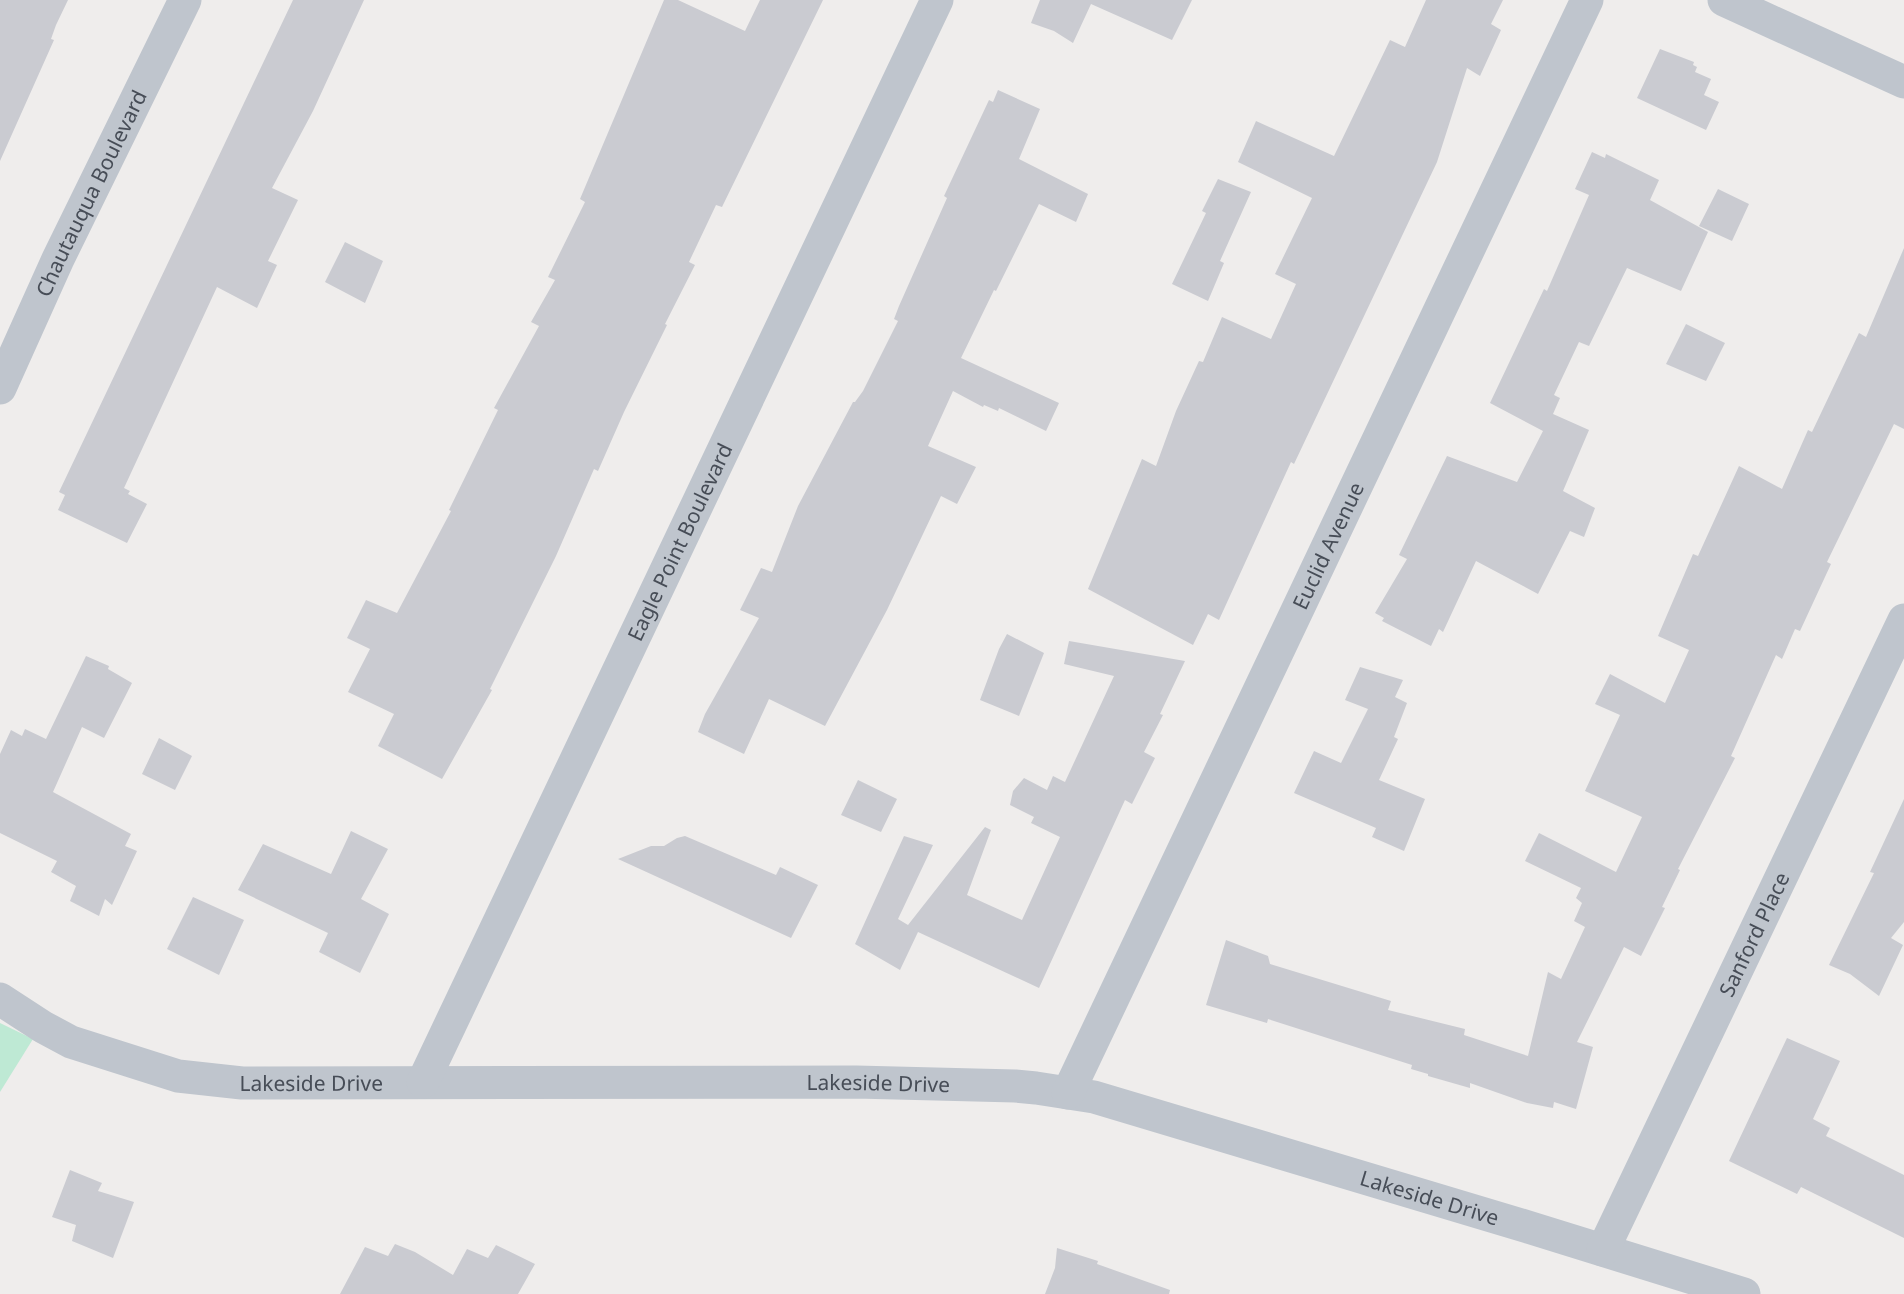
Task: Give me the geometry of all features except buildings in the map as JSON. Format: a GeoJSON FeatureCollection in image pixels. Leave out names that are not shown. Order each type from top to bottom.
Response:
{"type":"FeatureCollection","features":[{"type":"Feature","properties":{"kind":"street","name":"Chautauqua Boulevard"},"geometry":{"type":"LineString","coordinates":[[0,388],[58,259],[185,0]]}},
{"type":"Feature","properties":{"kind":"street","name":"Eagle Point Boulevard"},"geometry":{"type":"LineString","coordinates":[[423,1082],[937,0]]}},
{"type":"Feature","properties":{"kind":"street","name":"Euclid Avenue"},"geometry":{"type":"LineString","coordinates":[[1068,1093],[1587,0]]}},
{"type":"Feature","properties":{"kind":"street"},"geometry":{"type":"LineString","coordinates":[[1724,0],[1904,82]]}},
{"type":"Feature","properties":{"kind":"street","name":"Sanford Place"},"geometry":{"type":"LineString","coordinates":[[1603,1250],[1904,620]]}},
{"type":"Feature","properties":{"kind":"street","name":"Lakeside Drive"},"geometry":{"type":"LineString","coordinates":[[0,999],[71,1042],[178,1076],[242,1083],[897,1083],[1015,1086],[1094,1097],[1744,1294]]}},
{"type":"Feature","properties":{"kind":"green space"},"geometry":{"type":"Polygon","coordinates":[[[0,1023],[33,1039],[0,1092],[0,1023]]]}}]}
